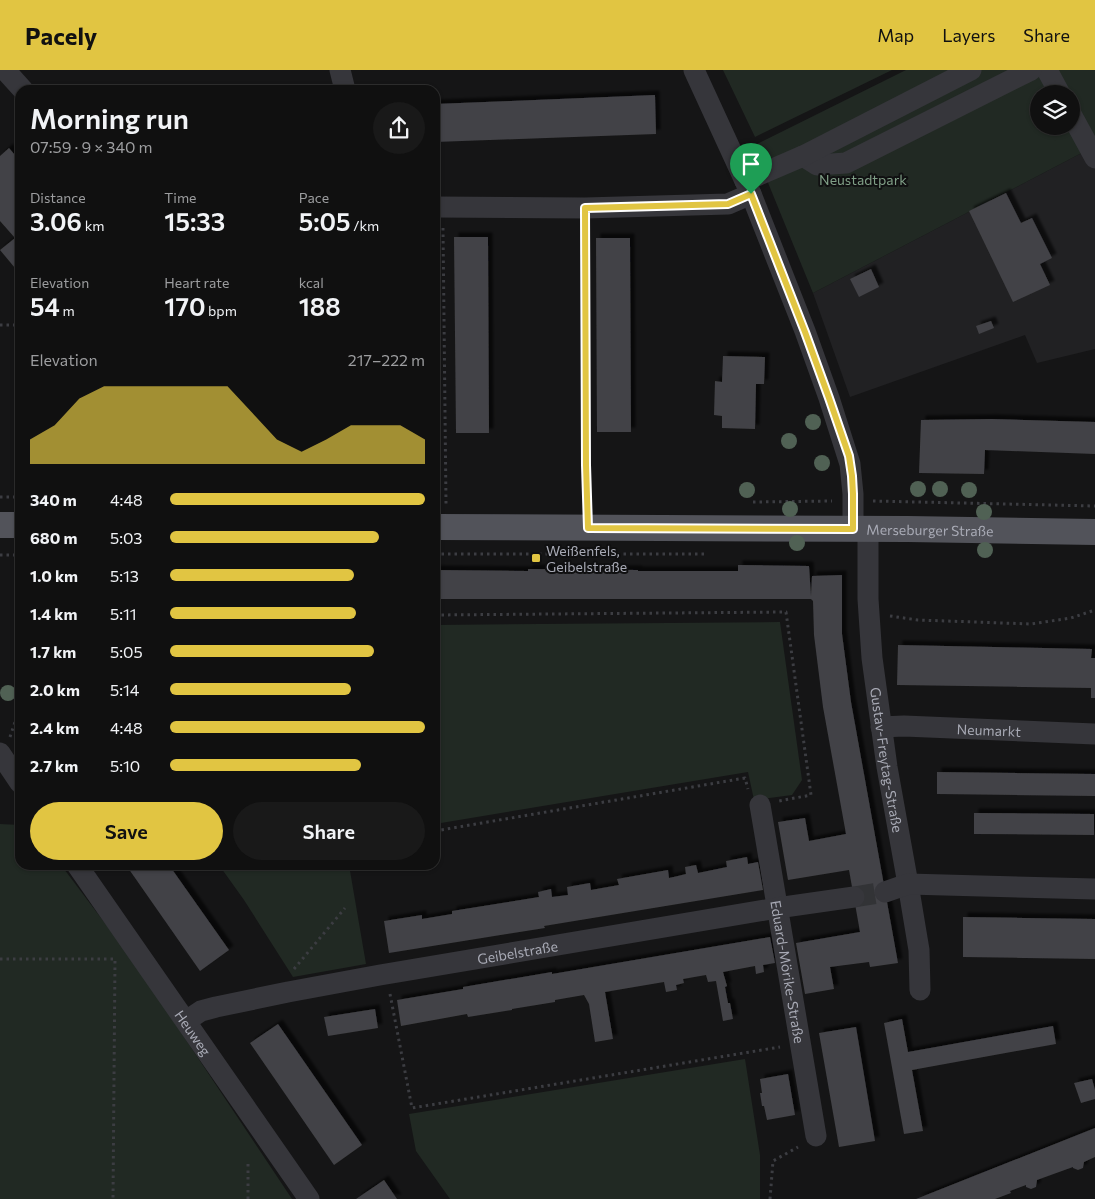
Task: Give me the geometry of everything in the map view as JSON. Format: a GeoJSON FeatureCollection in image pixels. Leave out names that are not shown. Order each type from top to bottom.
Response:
{"type":"FeatureCollection","features":[{"type":"Feature","properties":{"kind":"main road"},"geometry":{"type":"LineString","coordinates":[[0,525],[15,525]]}},
{"type":"Feature","properties":{"kind":"main road","name":"Merseburger Straße"},"geometry":{"type":"LineString","coordinates":[[440,527],[1095,532]]}},
{"type":"Feature","properties":{"kind":"street"},"geometry":{"type":"LineString","coordinates":[[5,70],[18,85]]}},
{"type":"Feature","properties":{"kind":"street"},"geometry":{"type":"LineString","coordinates":[[340,70],[344,85]]}},
{"type":"Feature","properties":{"kind":"street","name":"Gustav-Freytag-Straße"},"geometry":{"type":"LineString","coordinates":[[694,70],[748,187],[805,332],[850,464],[853,501],[860,529],[872,658],[881,727],[919,950],[920,990]]}},
{"type":"Feature","properties":{"kind":"street"},"geometry":{"type":"LineString","coordinates":[[440,207],[585,208],[728,204],[748,187],[804,156],[971,70]]}},
{"type":"Feature","properties":{"kind":"street"},"geometry":{"type":"LineString","coordinates":[[804,156],[817,165],[846,163],[1031,70]]}},
{"type":"Feature","properties":{"kind":"street"},"geometry":{"type":"LineString","coordinates":[[1048,70],[1056,85]]}},
{"type":"Feature","properties":{"kind":"street"},"geometry":{"type":"LineString","coordinates":[[1080,130],[1095,158]]}},
{"type":"Feature","properties":{"kind":"street","name":"Neumarkt"},"geometry":{"type":"LineString","coordinates":[[881,727],[904,726],[1095,734]]}},
{"type":"Feature","properties":{"kind":"street"},"geometry":{"type":"LineString","coordinates":[[2,756],[15,776]]}},
{"type":"Feature","properties":{"kind":"street","name":"Eduard-Mörike-Straße"},"geometry":{"type":"LineString","coordinates":[[760,805],[816,1136]]}},
{"type":"Feature","properties":{"kind":"street","name":"Heuweg"},"geometry":{"type":"LineString","coordinates":[[81,870],[309,1199]]}},
{"type":"Feature","properties":{"kind":"street"},"geometry":{"type":"LineString","coordinates":[[885,892],[908,884],[1095,889]]}},
{"type":"Feature","properties":{"kind":"street","name":"Geibelstraße"},"geometry":{"type":"LineString","coordinates":[[186,1021],[201,1011],[216,1006],[288,992],[778,908],[854,897]]}},
{"type":"Feature","properties":{"kind":"path"},"geometry":{"type":"LineString","coordinates":[[585,208],[588,528]]}},
{"type":"Feature","properties":{"kind":"path"},"geometry":{"type":"LineString","coordinates":[[440,249],[446,499]]}},
{"type":"Feature","properties":{"kind":"path"},"geometry":{"type":"LineString","coordinates":[[0,325],[15,325]]}},
{"type":"Feature","properties":{"kind":"path"},"geometry":{"type":"LineString","coordinates":[[0,497],[15,497]]}},
{"type":"Feature","properties":{"kind":"path"},"geometry":{"type":"LineString","coordinates":[[853,501],[1095,506]]}},
{"type":"Feature","properties":{"kind":"path"},"geometry":{"type":"LineString","coordinates":[[440,554],[710,554]]}},
{"type":"Feature","properties":{"kind":"path"},"geometry":{"type":"LineString","coordinates":[[0,555],[15,555]]}},
{"type":"Feature","properties":{"kind":"path"},"geometry":{"type":"LineString","coordinates":[[869,614],[918,620],[1031,624],[1071,618],[1095,610]]}},
{"type":"Feature","properties":{"kind":"path"},"geometry":{"type":"LineString","coordinates":[[440,615],[786,612],[812,795],[760,805],[751,804],[745,778],[440,830]]}},
{"type":"Feature","properties":{"kind":"path"},"geometry":{"type":"LineString","coordinates":[[2,756],[15,721]]}},
{"type":"Feature","properties":{"kind":"path"},"geometry":{"type":"LineString","coordinates":[[288,992],[286,978],[345,908]]}},
{"type":"Feature","properties":{"kind":"path"},"geometry":{"type":"LineString","coordinates":[[0,959],[115,959],[113,1199]]}},
{"type":"Feature","properties":{"kind":"path"},"geometry":{"type":"LineString","coordinates":[[387,974],[412,1108],[800,1044]]}},
{"type":"Feature","properties":{"kind":"path"},"geometry":{"type":"LineString","coordinates":[[770,1199],[773,1161],[816,1136]]}},
{"type":"Feature","properties":{"kind":"path"},"geometry":{"type":"LineString","coordinates":[[248,1164],[248,1199]]}},
{"type":"Feature","properties":{"kind":"shaded area"},"geometry":{"type":"Polygon","coordinates":[[[1095,146],[1095,349],[1037,363],[1025,335],[850,397],[813,293],[1095,146]]]}},
{"type":"Feature","properties":{"kind":"green space"},"geometry":{"type":"Polygon","coordinates":[[[723,70],[892,70],[755,137],[723,70]]]}},
{"type":"Feature","properties":{"kind":"green space","name":"Neustadtpark"},"geometry":{"type":"Polygon","coordinates":[[[906,70],[1095,70],[1095,146],[813,293],[753,146],[906,70]]]}},
{"type":"Feature","properties":{"kind":"green space"},"geometry":{"type":"Polygon","coordinates":[[[780,622],[802,780],[792,795],[754,800],[748,772],[440,823],[440,625],[780,622]]]}},
{"type":"Feature","properties":{"kind":"green space"},"geometry":{"type":"Polygon","coordinates":[[[0,824],[15,825],[15,870],[65,870],[132,959],[292,1199],[0,1199],[0,824]]]}},
{"type":"Feature","properties":{"kind":"green space"},"geometry":{"type":"Polygon","coordinates":[[[223,870],[350,870],[366,964],[293,977],[223,870]]]}},
{"type":"Feature","properties":{"kind":"green space"},"geometry":{"type":"Polygon","coordinates":[[[745,1059],[760,1155],[760,1199],[450,1199],[416,1151],[409,1114],[745,1059]]]}},
{"type":"Feature","properties":{"kind":"building"},"geometry":{"type":"Polygon","coordinates":[[[655,95],[656,134],[440,142],[440,104],[655,95]]]}},
{"type":"Feature","properties":{"kind":"building"},"geometry":{"type":"Polygon","coordinates":[[[9,148],[15,155],[15,238],[0,221],[0,156],[9,148]]]}},
{"type":"Feature","properties":{"kind":"building"},"geometry":{"type":"Polygon","coordinates":[[[1006,193],[1021,223],[1032,218],[1052,258],[1040,264],[1050,285],[1013,302],[969,211],[1006,193]]]}},
{"type":"Feature","properties":{"kind":"building"},"geometry":{"type":"Polygon","coordinates":[[[454,237],[488,237],[489,433],[456,433],[454,237]]]}},
{"type":"Feature","properties":{"kind":"building"},"geometry":{"type":"Polygon","coordinates":[[[15,238],[15,268],[0,250],[15,238]]]}},
{"type":"Feature","properties":{"kind":"building"},"geometry":{"type":"Polygon","coordinates":[[[596,238],[630,238],[631,432],[597,432],[596,238]]]}},
{"type":"Feature","properties":{"kind":"building"},"geometry":{"type":"Polygon","coordinates":[[[871,269],[879,287],[859,297],[850,279],[871,269]]]}},
{"type":"Feature","properties":{"kind":"building"},"geometry":{"type":"Polygon","coordinates":[[[991,321],[994,328],[979,334],[976,326],[991,321]]]}},
{"type":"Feature","properties":{"kind":"building"},"geometry":{"type":"Polygon","coordinates":[[[723,356],[765,357],[764,384],[756,384],[755,429],[722,428],[722,416],[714,415],[715,381],[722,382],[723,356]]]}},
{"type":"Feature","properties":{"kind":"building"},"geometry":{"type":"Polygon","coordinates":[[[992,419],[1095,422],[1095,454],[985,450],[984,474],[919,473],[921,420],[992,419]]]}},
{"type":"Feature","properties":{"kind":"building"},"geometry":{"type":"Polygon","coordinates":[[[738,565],[809,566],[811,596],[812,576],[842,575],[842,634],[851,702],[898,963],[870,967],[869,962],[830,967],[834,989],[805,994],[796,943],[860,932],[849,870],[788,880],[778,822],[805,818],[809,841],[846,834],[823,707],[814,635],[813,601],[811,599],[440,599],[440,570],[738,571],[738,565]]]}},
{"type":"Feature","properties":{"kind":"building"},"geometry":{"type":"Polygon","coordinates":[[[898,645],[1092,649],[1091,658],[1095,658],[1095,698],[1091,698],[1091,688],[897,685],[898,645]]]}},
{"type":"Feature","properties":{"kind":"building"},"geometry":{"type":"Polygon","coordinates":[[[937,772],[1095,774],[1095,796],[937,794],[937,772]]]}},
{"type":"Feature","properties":{"kind":"building"},"geometry":{"type":"Polygon","coordinates":[[[974,813],[1094,814],[1094,835],[974,834],[974,813]]]}},
{"type":"Feature","properties":{"kind":"building"},"geometry":{"type":"Polygon","coordinates":[[[747,857],[748,864],[758,862],[763,890],[389,953],[384,921],[422,915],[422,919],[452,914],[452,911],[539,897],[538,892],[551,889],[552,897],[568,895],[567,887],[590,883],[591,890],[619,885],[617,879],[668,870],[669,878],[686,874],[685,867],[696,865],[698,873],[727,867],[726,861],[747,857]]]}},
{"type":"Feature","properties":{"kind":"building"},"geometry":{"type":"Polygon","coordinates":[[[129,870],[173,870],[229,950],[200,971],[129,870]]]}},
{"type":"Feature","properties":{"kind":"building"},"geometry":{"type":"Polygon","coordinates":[[[963,917],[1095,919],[1095,959],[963,957],[963,917]]]}},
{"type":"Feature","properties":{"kind":"building"},"geometry":{"type":"Polygon","coordinates":[[[770,937],[775,963],[763,965],[764,972],[756,974],[755,966],[723,972],[727,986],[725,987],[728,1003],[730,1003],[733,1019],[723,1021],[716,981],[708,982],[706,975],[683,979],[684,983],[676,985],[677,990],[666,992],[664,982],[605,992],[613,1039],[595,1042],[589,1004],[584,995],[512,1010],[468,1017],[467,1014],[401,1026],[397,1000],[463,989],[463,987],[770,937]]]}},
{"type":"Feature","properties":{"kind":"building"},"geometry":{"type":"Polygon","coordinates":[[[375,1009],[378,1028],[328,1036],[324,1017],[375,1009]]]}},
{"type":"Feature","properties":{"kind":"building"},"geometry":{"type":"Polygon","coordinates":[[[902,1019],[908,1052],[1053,1026],[1056,1044],[912,1070],[923,1131],[904,1134],[884,1023],[902,1019]]]}},
{"type":"Feature","properties":{"kind":"building"},"geometry":{"type":"Polygon","coordinates":[[[278,1024],[362,1145],[334,1165],[250,1043],[278,1024]]]}},
{"type":"Feature","properties":{"kind":"building"},"geometry":{"type":"Polygon","coordinates":[[[856,1027],[875,1141],[839,1147],[819,1033],[856,1027]]]}},
{"type":"Feature","properties":{"kind":"building"},"geometry":{"type":"Polygon","coordinates":[[[788,1074],[795,1115],[767,1120],[764,1106],[762,1106],[760,1079],[788,1074]]]}},
{"type":"Feature","properties":{"kind":"building"},"geometry":{"type":"Polygon","coordinates":[[[1092,1079],[1095,1099],[1081,1103],[1074,1083],[1092,1079]]]}},
{"type":"Feature","properties":{"kind":"building"},"geometry":{"type":"Polygon","coordinates":[[[1095,1128],[1095,1157],[1084,1162],[1083,1168],[1078,1170],[1073,1167],[1037,1180],[1036,1187],[1031,1189],[1026,1187],[1026,1185],[995,1199],[916,1199],[1095,1128]]]}},
{"type":"Feature","properties":{"kind":"building"},"geometry":{"type":"Polygon","coordinates":[[[384,1180],[397,1199],[356,1199],[384,1180]]]}},
{"type":"Feature","properties":{"kind":"tunnel"},"geometry":{"type":"LineString","coordinates":[[854,897],[885,892]]}},
{"type":"Feature","properties":{"kind":"place","name":"Weißenfels, Geibelstraße"},"geometry":{"type":"Point","coordinates":[536,558]}},
{"type":"Feature","properties":{"kind":"route"},"geometry":{"type":"LineString","coordinates":[[751,194],[805,332],[849,456],[853,494],[853,529],[588,528],[585,208],[728,204],[751,194]]}}]}
